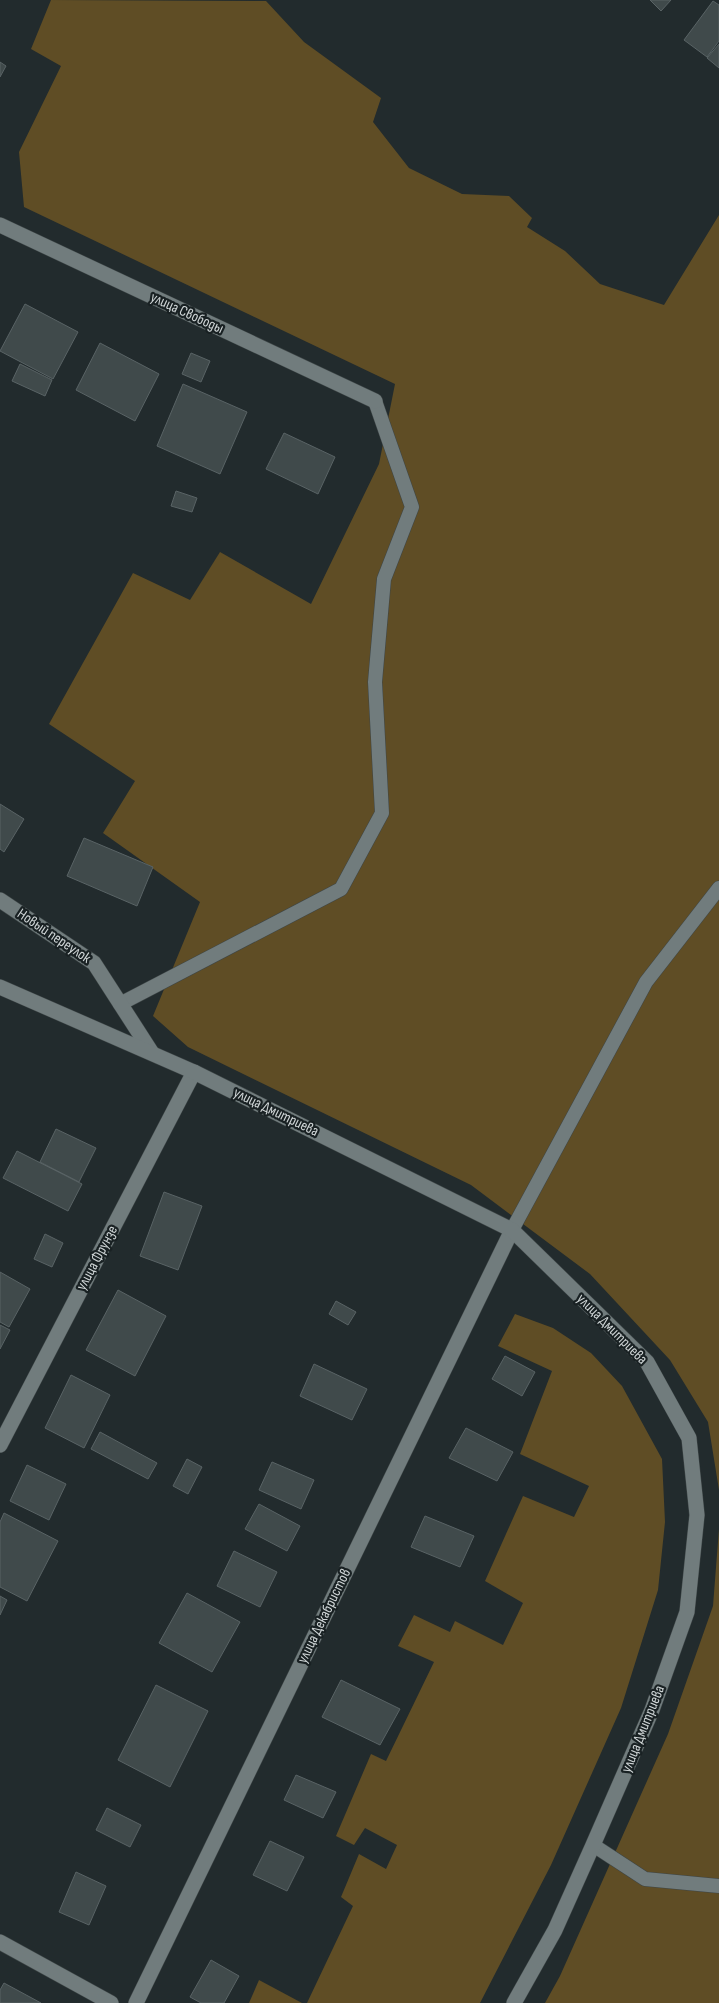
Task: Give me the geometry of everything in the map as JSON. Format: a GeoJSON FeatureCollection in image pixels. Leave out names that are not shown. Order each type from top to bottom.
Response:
{"type":"FeatureCollection","features":[{"type":"Feature","properties":{"kind":"street","name":"улица Свободы"},"geometry":{"type":"LineString","coordinates":[[0,225],[375,400]]}},
{"type":"Feature","properties":{"kind":"street","name":"Новый переулок"},"geometry":{"type":"LineString","coordinates":[[0,900],[94,963],[152,1053]]}},
{"type":"Feature","properties":{"kind":"street","name":"улица Дмитриева"},"geometry":{"type":"LineString","coordinates":[[0,987],[194,1072],[512,1230],[647,1362],[689,1438],[697,1515],[686,1612],[652,1710],[593,1845],[555,1930],[514,2003]]}},
{"type":"Feature","properties":{"kind":"street","name":"улица Фрунзе"},"geometry":{"type":"LineString","coordinates":[[0,1445],[194,1072]]}},
{"type":"Feature","properties":{"kind":"street","name":"улица Декабристов"},"geometry":{"type":"LineString","coordinates":[[136,2003],[512,1230]]}},
{"type":"Feature","properties":{"kind":"street"},"geometry":{"type":"LineString","coordinates":[[0,1942],[111,2003]]}},
{"type":"Feature","properties":{"kind":"lane"},"geometry":{"type":"LineString","coordinates":[[120,1004],[341,889],[382,813],[375,682],[384,579],[412,507],[375,400]]}},
{"type":"Feature","properties":{"kind":"lane"},"geometry":{"type":"LineString","coordinates":[[512,1230],[646,982],[719,888]]}},
{"type":"Feature","properties":{"kind":"lane"},"geometry":{"type":"LineString","coordinates":[[593,1845],[645,1879],[719,1886]]}},
{"type":"Feature","properties":{"kind":"shaded area"},"geometry":{"type":"Polygon","coordinates":[[[51,0],[266,1],[304,42],[381,98],[373,122],[409,168],[462,194],[509,196],[532,218],[527,227],[565,251],[600,284],[664,305],[719,215],[719,1490],[708,1422],[670,1360],[590,1274],[471,1185],[188,1047],[153,1016],[200,902],[103,833],[135,781],[49,724],[133,573],[190,600],[220,552],[311,604],[379,464],[395,384],[24,207],[19,152],[61,66],[31,49],[51,0]]]}},
{"type":"Feature","properties":{"kind":"shaded area"},"geometry":{"type":"Polygon","coordinates":[[[515,1314],[553,1328],[591,1353],[622,1386],[662,1459],[665,1522],[658,1590],[621,1708],[551,1865],[480,2003],[307,2003],[353,1906],[341,1897],[359,1854],[386,1869],[397,1845],[365,1828],[354,1845],[336,1836],[371,1754],[386,1761],[434,1662],[398,1646],[414,1615],[450,1632],[455,1621],[503,1645],[523,1603],[485,1581],[523,1496],[574,1517],[589,1486],[520,1454],[552,1371],[498,1346],[515,1314]]]}},
{"type":"Feature","properties":{"kind":"shaded area"},"geometry":{"type":"Polygon","coordinates":[[[719,1529],[719,2003],[545,2003],[560,1976],[668,1734],[713,1606],[719,1529]]]}},
{"type":"Feature","properties":{"kind":"shaded area"},"geometry":{"type":"Polygon","coordinates":[[[259,1980],[302,2003],[249,2003],[259,1980]]]}},
{"type":"Feature","properties":{"kind":"building"},"geometry":{"type":"Polygon","coordinates":[[[650,0],[671,0],[661,11],[650,0]]]}},
{"type":"Feature","properties":{"kind":"building"},"geometry":{"type":"Polygon","coordinates":[[[713,1],[719,5],[719,41],[707,57],[684,40],[713,1]]]}},
{"type":"Feature","properties":{"kind":"building"},"geometry":{"type":"Polygon","coordinates":[[[719,44],[719,68],[707,58],[719,44]]]}},
{"type":"Feature","properties":{"kind":"building"},"geometry":{"type":"Polygon","coordinates":[[[0,62],[6,66],[0,77],[0,62]]]}},
{"type":"Feature","properties":{"kind":"building"},"geometry":{"type":"Polygon","coordinates":[[[25,304],[78,332],[53,379],[0,351],[25,304]]]}},
{"type":"Feature","properties":{"kind":"building"},"geometry":{"type":"Polygon","coordinates":[[[100,343],[159,374],[135,421],[76,390],[100,343]]]}},
{"type":"Feature","properties":{"kind":"building"},"geometry":{"type":"Polygon","coordinates":[[[191,353],[210,361],[201,382],[182,374],[191,353]]]}},
{"type":"Feature","properties":{"kind":"building"},"geometry":{"type":"Polygon","coordinates":[[[20,364],[52,380],[45,396],[12,381],[20,364]]]}},
{"type":"Feature","properties":{"kind":"building"},"geometry":{"type":"Polygon","coordinates":[[[183,384],[247,412],[220,474],[157,446],[183,384]]]}},
{"type":"Feature","properties":{"kind":"building"},"geometry":{"type":"Polygon","coordinates":[[[284,433],[335,457],[318,494],[266,469],[284,433]]]}},
{"type":"Feature","properties":{"kind":"building"},"geometry":{"type":"Polygon","coordinates":[[[176,491],[197,498],[192,512],[171,506],[176,491]]]}},
{"type":"Feature","properties":{"kind":"building"},"geometry":{"type":"Polygon","coordinates":[[[0,804],[24,819],[4,852],[0,849],[0,804]]]}},
{"type":"Feature","properties":{"kind":"building"},"geometry":{"type":"Polygon","coordinates":[[[84,838],[153,867],[137,906],[67,876],[84,838]]]}},
{"type":"Feature","properties":{"kind":"building"},"geometry":{"type":"Polygon","coordinates":[[[56,1129],[96,1148],[79,1182],[40,1162],[56,1129]]]}},
{"type":"Feature","properties":{"kind":"building"},"geometry":{"type":"Polygon","coordinates":[[[17,1151],[82,1184],[68,1211],[3,1178],[17,1151]]]}},
{"type":"Feature","properties":{"kind":"building"},"geometry":{"type":"Polygon","coordinates":[[[164,1192],[202,1206],[178,1270],[140,1256],[164,1192]]]}},
{"type":"Feature","properties":{"kind":"building"},"geometry":{"type":"Polygon","coordinates":[[[45,1234],[63,1243],[52,1267],[34,1259],[45,1234]]]}},
{"type":"Feature","properties":{"kind":"building"},"geometry":{"type":"Polygon","coordinates":[[[0,1272],[30,1289],[9,1327],[0,1322],[0,1272]]]}},
{"type":"Feature","properties":{"kind":"building"},"geometry":{"type":"Polygon","coordinates":[[[118,1290],[166,1316],[135,1376],[86,1350],[118,1290]]]}},
{"type":"Feature","properties":{"kind":"building"},"geometry":{"type":"Polygon","coordinates":[[[336,1301],[356,1312],[348,1325],[329,1314],[336,1301]]]}},
{"type":"Feature","properties":{"kind":"building"},"geometry":{"type":"Polygon","coordinates":[[[0,1325],[10,1330],[0,1349],[0,1325]]]}},
{"type":"Feature","properties":{"kind":"building"},"geometry":{"type":"Polygon","coordinates":[[[505,1356],[535,1372],[522,1396],[492,1379],[505,1356]]]}},
{"type":"Feature","properties":{"kind":"building"},"geometry":{"type":"Polygon","coordinates":[[[314,1364],[367,1389],[352,1420],[300,1396],[314,1364]]]}},
{"type":"Feature","properties":{"kind":"building"},"geometry":{"type":"Polygon","coordinates":[[[71,1375],[110,1395],[84,1448],[45,1428],[71,1375]]]}},
{"type":"Feature","properties":{"kind":"building"},"geometry":{"type":"Polygon","coordinates":[[[466,1428],[513,1452],[497,1481],[449,1458],[466,1428]]]}},
{"type":"Feature","properties":{"kind":"building"},"geometry":{"type":"Polygon","coordinates":[[[100,1432],[157,1463],[148,1479],[91,1449],[100,1432]]]}},
{"type":"Feature","properties":{"kind":"building"},"geometry":{"type":"Polygon","coordinates":[[[187,1459],[202,1467],[188,1494],[173,1486],[187,1459]]]}},
{"type":"Feature","properties":{"kind":"building"},"geometry":{"type":"Polygon","coordinates":[[[272,1462],[314,1480],[301,1509],[259,1490],[272,1462]]]}},
{"type":"Feature","properties":{"kind":"building"},"geometry":{"type":"Polygon","coordinates":[[[27,1465],[66,1484],[49,1520],[10,1501],[27,1465]]]}},
{"type":"Feature","properties":{"kind":"building"},"geometry":{"type":"Polygon","coordinates":[[[259,1504],[300,1526],[287,1551],[245,1529],[259,1504]]]}},
{"type":"Feature","properties":{"kind":"building"},"geometry":{"type":"Polygon","coordinates":[[[4,1513],[58,1541],[27,1601],[0,1587],[0,1522],[4,1513]]]}},
{"type":"Feature","properties":{"kind":"building"},"geometry":{"type":"Polygon","coordinates":[[[425,1516],[474,1536],[460,1567],[411,1547],[425,1516]]]}},
{"type":"Feature","properties":{"kind":"building"},"geometry":{"type":"Polygon","coordinates":[[[234,1551],[277,1572],[260,1607],[217,1586],[234,1551]]]}},
{"type":"Feature","properties":{"kind":"building"},"geometry":{"type":"Polygon","coordinates":[[[187,1593],[240,1622],[212,1672],[159,1643],[187,1593]]]}},
{"type":"Feature","properties":{"kind":"building"},"geometry":{"type":"Polygon","coordinates":[[[0,1596],[7,1600],[0,1615],[0,1596]]]}},
{"type":"Feature","properties":{"kind":"building"},"geometry":{"type":"Polygon","coordinates":[[[341,1680],[400,1709],[380,1745],[322,1717],[341,1680]]]}},
{"type":"Feature","properties":{"kind":"building"},"geometry":{"type":"Polygon","coordinates":[[[156,1685],[208,1711],[170,1787],[118,1760],[156,1685]]]}},
{"type":"Feature","properties":{"kind":"building"},"geometry":{"type":"Polygon","coordinates":[[[296,1775],[336,1792],[323,1818],[284,1800],[296,1775]]]}},
{"type":"Feature","properties":{"kind":"building"},"geometry":{"type":"Polygon","coordinates":[[[107,1808],[141,1825],[130,1847],[96,1830],[107,1808]]]}},
{"type":"Feature","properties":{"kind":"building"},"geometry":{"type":"Polygon","coordinates":[[[270,1841],[304,1857],[287,1891],[253,1875],[270,1841]]]}},
{"type":"Feature","properties":{"kind":"building"},"geometry":{"type":"Polygon","coordinates":[[[76,1872],[106,1886],[89,1925],[59,1912],[76,1872]]]}},
{"type":"Feature","properties":{"kind":"building"},"geometry":{"type":"Polygon","coordinates":[[[211,1960],[239,1976],[224,2003],[201,2003],[190,1997],[211,1960]]]}},
{"type":"Feature","properties":{"kind":"building"},"geometry":{"type":"Polygon","coordinates":[[[4,1983],[41,2003],[0,2003],[0,1990],[4,1983]]]}}]}
